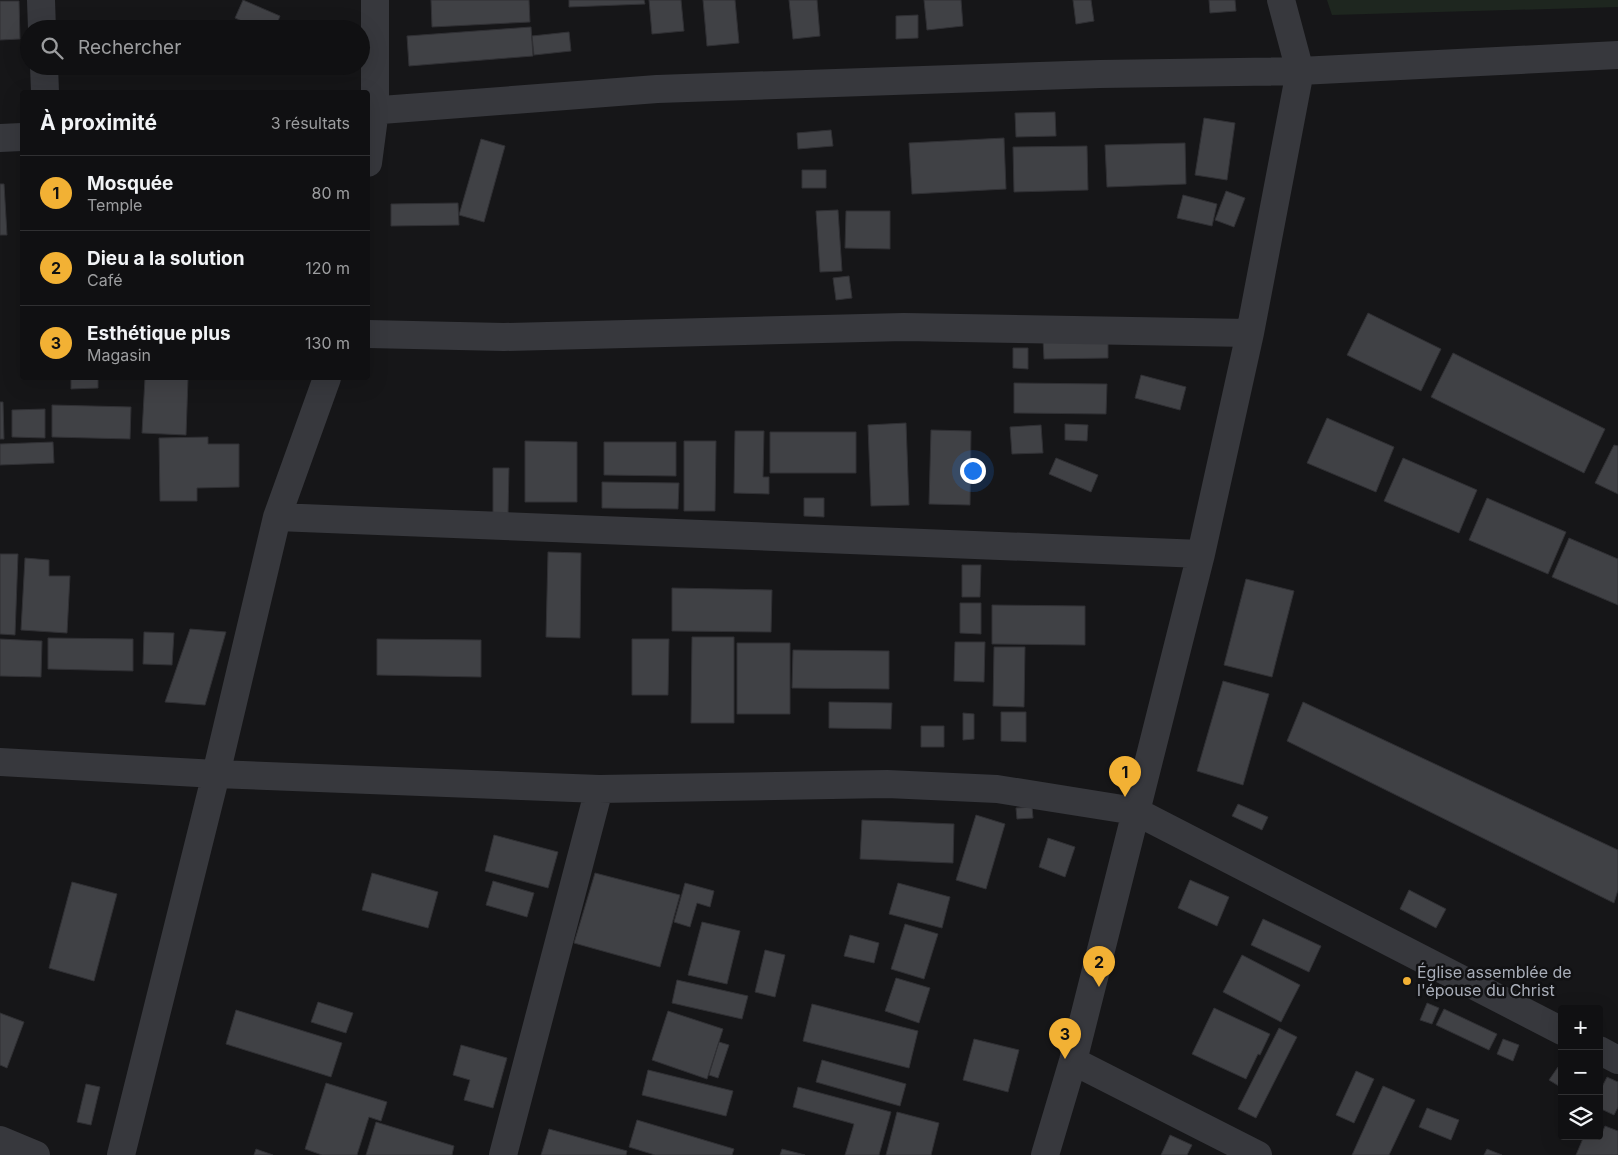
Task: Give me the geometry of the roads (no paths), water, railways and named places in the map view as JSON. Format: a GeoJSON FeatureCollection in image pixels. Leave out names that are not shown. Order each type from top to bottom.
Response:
{"type":"FeatureCollection","features":[{"type":"Feature","properties":{"kind":"street"},"geometry":{"type":"LineString","coordinates":[[41,0],[42,20]]}},
{"type":"Feature","properties":{"kind":"street"},"geometry":{"type":"LineString","coordinates":[[370,128],[375,0]]}},
{"type":"Feature","properties":{"kind":"street"},"geometry":{"type":"LineString","coordinates":[[1045,1155],[1073,1060],[1201,554],[1250,333],[1300,71],[1281,0]]}},
{"type":"Feature","properties":{"kind":"street"},"geometry":{"type":"LineString","coordinates":[[371,110],[657,90],[1090,75],[1300,71],[1618,55]]}},
{"type":"Feature","properties":{"kind":"street"},"geometry":{"type":"LineString","coordinates":[[44,75],[45,90]]}},
{"type":"Feature","properties":{"kind":"street"},"geometry":{"type":"LineString","coordinates":[[0,138],[20,137]]}},
{"type":"Feature","properties":{"kind":"street"},"geometry":{"type":"LineString","coordinates":[[370,334],[504,337],[904,327],[1250,333]]}},
{"type":"Feature","properties":{"kind":"street"},"geometry":{"type":"LineString","coordinates":[[121,1155],[216,774],[276,516],[326,380]]}},
{"type":"Feature","properties":{"kind":"street"},"geometry":{"type":"LineString","coordinates":[[276,516],[1201,554]]}},
{"type":"Feature","properties":{"kind":"street"},"geometry":{"type":"LineString","coordinates":[[0,762],[216,774],[599,789],[888,784],[998,789],[1135,811],[1558,1029]]}},
{"type":"Feature","properties":{"kind":"street"},"geometry":{"type":"LineString","coordinates":[[503,1155],[599,789]]}},
{"type":"Feature","properties":{"kind":"street"},"geometry":{"type":"LineString","coordinates":[[1603,1052],[1618,1060]]}},
{"type":"Feature","properties":{"kind":"street"},"geometry":{"type":"LineString","coordinates":[[1073,1060],[1258,1155]]}},
{"type":"Feature","properties":{"kind":"street"},"geometry":{"type":"LineString","coordinates":[[0,1140],[36,1155]]}},
{"type":"Feature","properties":{"kind":"place","name":"Mosquée"},"geometry":{"type":"Point","coordinates":[1125,797]}},
{"type":"Feature","properties":{"kind":"place","name":"Église assemblée de l'épouse du Christ"},"geometry":{"type":"Point","coordinates":[1407,981]}},
{"type":"Feature","properties":{"kind":"place","name":"Dieu a la solution"},"geometry":{"type":"Point","coordinates":[1099,987]}},
{"type":"Feature","properties":{"kind":"place","name":"Esthétique plus"},"geometry":{"type":"Point","coordinates":[1065,1059]}}]}
